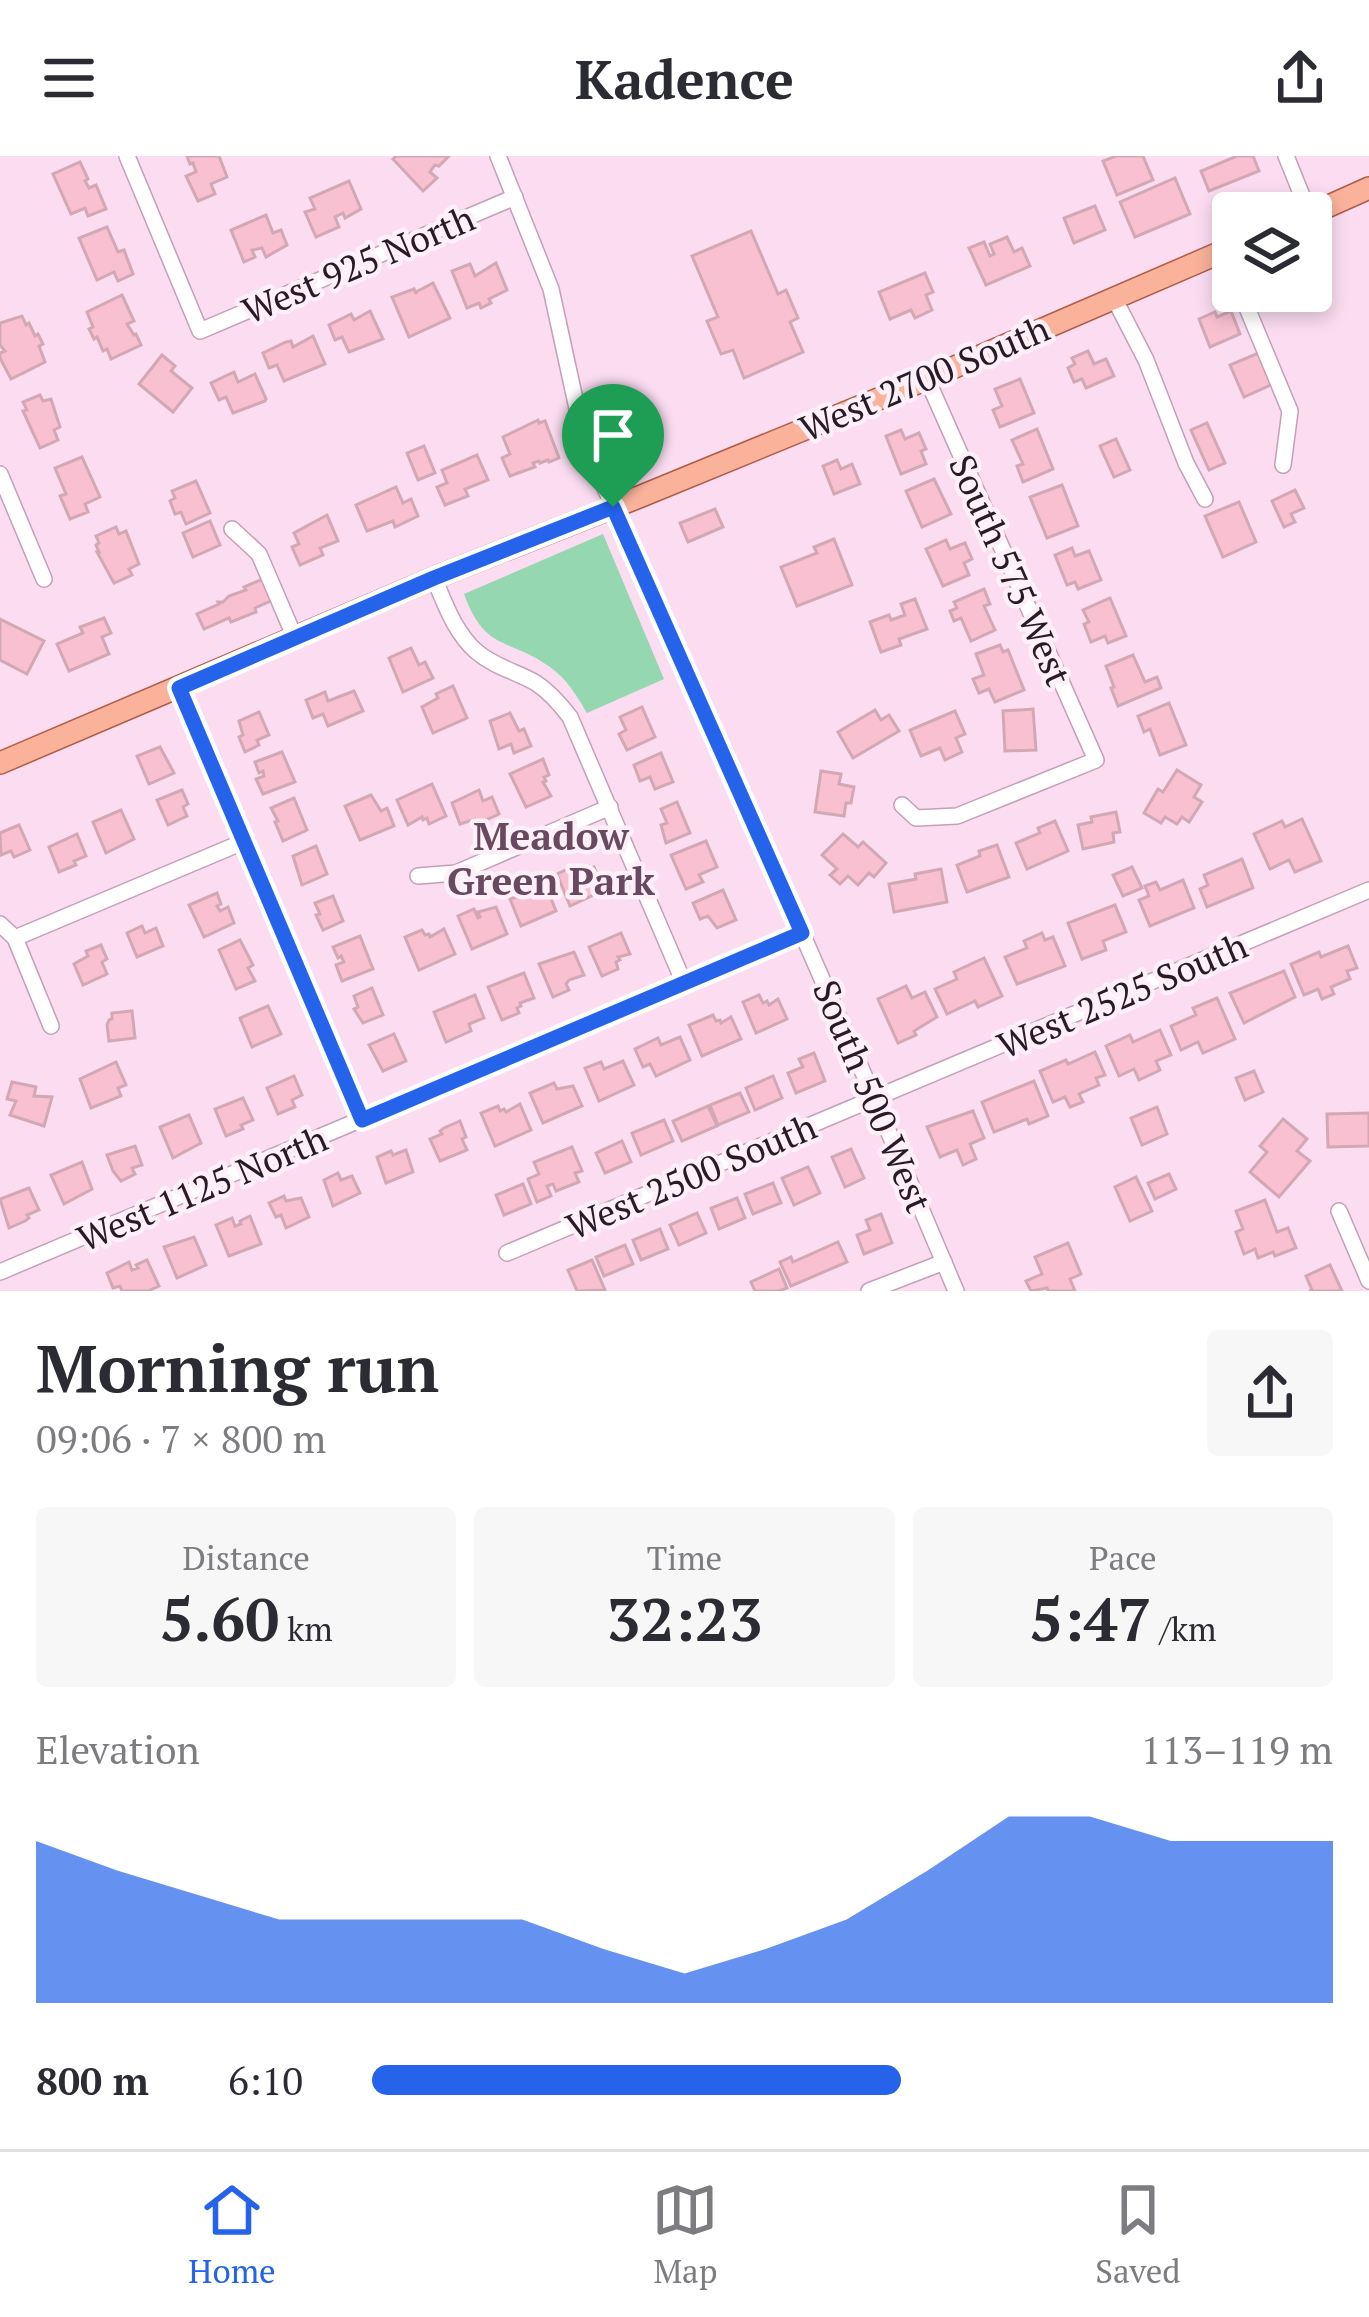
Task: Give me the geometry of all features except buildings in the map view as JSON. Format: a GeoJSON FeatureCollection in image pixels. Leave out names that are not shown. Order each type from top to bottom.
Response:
{"type":"FeatureCollection","features":[{"type":"Feature","properties":{"kind":"main road"},"geometry":{"type":"LineString","coordinates":[[1332,204],[1369,188]]}},
{"type":"Feature","properties":{"kind":"main road","name":"West 2700 South"},"geometry":{"type":"LineString","coordinates":[[0,763],[1212,257]]}},
{"type":"Feature","properties":{"kind":"street","name":"West 925 North"},"geometry":{"type":"LineString","coordinates":[[127,156],[200,331],[515,197]]}},
{"type":"Feature","properties":{"kind":"street","name":"South 500 West"},"geometry":{"type":"LineString","coordinates":[[499,156],[551,289],[583,436],[956,1291]]}},
{"type":"Feature","properties":{"kind":"street"},"geometry":{"type":"LineString","coordinates":[[1286,156],[1301,192]]}},
{"type":"Feature","properties":{"kind":"street"},"geometry":{"type":"LineString","coordinates":[[1114,298],[1205,499]]}},
{"type":"Feature","properties":{"kind":"street"},"geometry":{"type":"LineString","coordinates":[[1249,312],[1290,412],[1283,465]]}},
{"type":"Feature","properties":{"kind":"street","name":"South 575 West"},"geometry":{"type":"LineString","coordinates":[[902,805],[916,818],[957,816],[1096,760],[927,379]]}},
{"type":"Feature","properties":{"kind":"street"},"geometry":{"type":"LineString","coordinates":[[0,474],[44,579]]}},
{"type":"Feature","properties":{"kind":"street"},"geometry":{"type":"LineString","coordinates":[[232,529],[260,554],[295,638]]}},
{"type":"Feature","properties":{"kind":"street"},"geometry":{"type":"LineString","coordinates":[[434,578],[468,643],[482,656],[536,683],[570,717],[684,982]]}},
{"type":"Feature","properties":{"kind":"street"},"geometry":{"type":"LineString","coordinates":[[179,688],[362,1120]]}},
{"type":"Feature","properties":{"kind":"street"},"geometry":{"type":"LineString","coordinates":[[418,876],[457,874],[610,807]]}},
{"type":"Feature","properties":{"kind":"street"},"geometry":{"type":"LineString","coordinates":[[14,938],[243,842]]}},
{"type":"Feature","properties":{"kind":"street","name":"West 2525 South"},"geometry":{"type":"LineString","coordinates":[[875,1100],[1369,890]]}},
{"type":"Feature","properties":{"kind":"street"},"geometry":{"type":"LineString","coordinates":[[0,924],[14,938],[51,1026]]}},
{"type":"Feature","properties":{"kind":"street","name":"West 1125 North"},"geometry":{"type":"LineString","coordinates":[[0,1272],[802,933]]}},
{"type":"Feature","properties":{"kind":"street","name":"West 2500 South"},"geometry":{"type":"LineString","coordinates":[[507,1253],[875,1100]]}},
{"type":"Feature","properties":{"kind":"street"},"geometry":{"type":"LineString","coordinates":[[1339,1211],[1369,1280]]}},
{"type":"Feature","properties":{"kind":"street"},"geometry":{"type":"LineString","coordinates":[[869,1291],[944,1262]]}},
{"type":"Feature","properties":{"kind":"green space"},"geometry":{"type":"Polygon","coordinates":[[[603,534],[664,679],[587,713],[556,672],[489,635],[464,594],[603,534]]]}},
{"type":"Feature","properties":{"kind":"district","name":"Meadow Green Park"},"geometry":{"type":"Point","coordinates":[551,858]}},
{"type":"Feature","properties":{"kind":"route"},"geometry":{"type":"LineString","coordinates":[[613,507],[802,933],[362,1120],[179,688],[613,507]]}}]}
